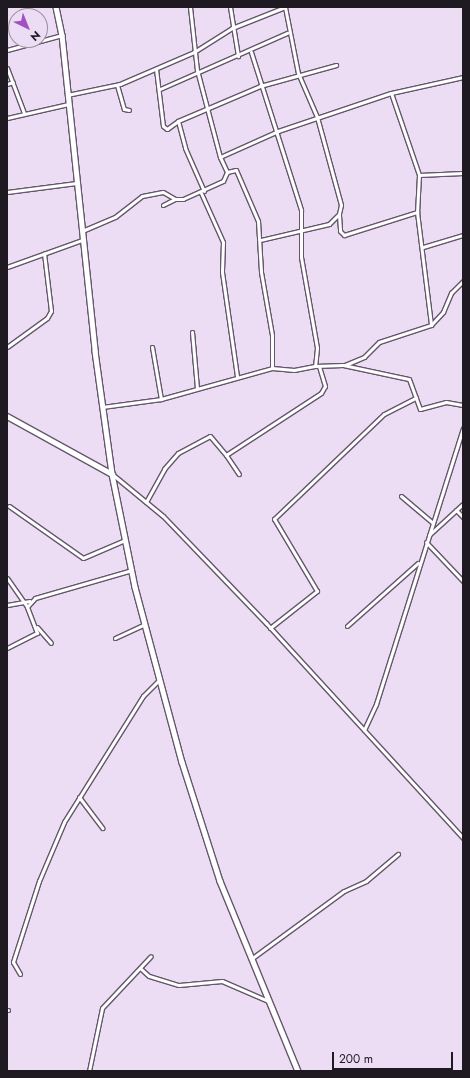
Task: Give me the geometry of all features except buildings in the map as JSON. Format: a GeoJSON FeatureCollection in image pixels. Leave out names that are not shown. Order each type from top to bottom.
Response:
{"type":"FeatureCollection","features":[{"type":"Feature","properties":{"kind":"main road"},"geometry":{"type":"LineString","coordinates":[[56,7],[62,35],[81,231],[102,407],[112,474],[132,570],[159,680],[220,881],[298,1071]]}},
{"type":"Feature","properties":{"kind":"main road"},"geometry":{"type":"LineString","coordinates":[[7,416],[112,474]]}},
{"type":"Feature","properties":{"kind":"street"},"geometry":{"type":"LineString","coordinates":[[190,7],[194,52],[198,70],[210,109],[220,157],[229,173]]}},
{"type":"Feature","properties":{"kind":"street"},"geometry":{"type":"LineString","coordinates":[[230,7],[232,28],[238,56]]}},
{"type":"Feature","properties":{"kind":"street"},"geometry":{"type":"LineString","coordinates":[[67,95],[117,84],[156,69],[194,52],[232,28],[285,8],[289,24],[287,33],[296,53],[298,73],[318,117],[341,205],[339,214],[340,231],[344,235],[417,212]]}},
{"type":"Feature","properties":{"kind":"street"},"geometry":{"type":"LineString","coordinates":[[160,89],[198,70],[251,52],[287,33]]}},
{"type":"Feature","properties":{"kind":"street"},"geometry":{"type":"LineString","coordinates":[[7,50],[62,35]]}},
{"type":"Feature","properties":{"kind":"street"},"geometry":{"type":"LineString","coordinates":[[226,455],[321,393],[325,386],[317,366],[301,257],[302,229],[295,183],[278,131],[260,86],[251,52]]}},
{"type":"Feature","properties":{"kind":"street"},"geometry":{"type":"LineString","coordinates":[[156,69],[160,89],[164,128],[260,86],[298,73],[336,65]]}},
{"type":"Feature","properties":{"kind":"street"},"geometry":{"type":"LineString","coordinates":[[7,68],[24,113]]}},
{"type":"Feature","properties":{"kind":"street"},"geometry":{"type":"LineString","coordinates":[[220,157],[278,131],[318,117],[391,93],[463,77]]}},
{"type":"Feature","properties":{"kind":"street"},"geometry":{"type":"LineString","coordinates":[[7,84],[13,82]]}},
{"type":"Feature","properties":{"kind":"street"},"geometry":{"type":"LineString","coordinates":[[117,84],[124,109],[129,110]]}},
{"type":"Feature","properties":{"kind":"street"},"geometry":{"type":"LineString","coordinates":[[391,93],[419,175],[417,212],[423,247],[431,325]]}},
{"type":"Feature","properties":{"kind":"street"},"geometry":{"type":"LineString","coordinates":[[7,118],[68,104]]}},
{"type":"Feature","properties":{"kind":"street"},"geometry":{"type":"LineString","coordinates":[[178,121],[184,148],[223,242],[222,272],[237,376]]}},
{"type":"Feature","properties":{"kind":"street"},"geometry":{"type":"LineString","coordinates":[[163,205],[175,199],[203,192],[226,177],[229,173],[236,170],[258,221],[261,272],[272,335],[272,368]]}},
{"type":"Feature","properties":{"kind":"street"},"geometry":{"type":"LineString","coordinates":[[419,175],[463,173]]}},
{"type":"Feature","properties":{"kind":"street"},"geometry":{"type":"LineString","coordinates":[[7,192],[76,182]]}},
{"type":"Feature","properties":{"kind":"street"},"geometry":{"type":"LineString","coordinates":[[81,231],[115,217],[142,196],[163,192],[175,199]]}},
{"type":"Feature","properties":{"kind":"street"},"geometry":{"type":"LineString","coordinates":[[260,240],[302,229],[329,224],[339,214]]}},
{"type":"Feature","properties":{"kind":"street"},"geometry":{"type":"LineString","coordinates":[[423,247],[463,235]]}},
{"type":"Feature","properties":{"kind":"street"},"geometry":{"type":"LineString","coordinates":[[7,268],[82,240]]}},
{"type":"Feature","properties":{"kind":"street"},"geometry":{"type":"LineString","coordinates":[[7,347],[47,318],[51,311],[44,253]]}},
{"type":"Feature","properties":{"kind":"street"},"geometry":{"type":"LineString","coordinates":[[344,366],[364,357],[379,342],[431,325],[443,312],[450,293],[463,281]]}},
{"type":"Feature","properties":{"kind":"street"},"geometry":{"type":"LineString","coordinates":[[192,332],[197,388]]}},
{"type":"Feature","properties":{"kind":"street"},"geometry":{"type":"LineString","coordinates":[[152,347],[161,399]]}},
{"type":"Feature","properties":{"kind":"street"},"geometry":{"type":"LineString","coordinates":[[102,407],[161,399],[237,376],[272,368],[294,370],[317,366],[344,366],[409,379],[420,409],[446,402],[463,405]]}},
{"type":"Feature","properties":{"kind":"street"},"geometry":{"type":"LineString","coordinates":[[270,628],[317,591],[274,519],[384,414],[416,398]]}},
{"type":"Feature","properties":{"kind":"street"},"geometry":{"type":"LineString","coordinates":[[364,730],[398,636],[418,563],[433,524],[463,428]]}},
{"type":"Feature","properties":{"kind":"street"},"geometry":{"type":"LineString","coordinates":[[146,502],[164,469],[178,453],[210,436],[239,474]]}},
{"type":"Feature","properties":{"kind":"street"},"geometry":{"type":"LineString","coordinates":[[112,474],[146,502],[270,628],[463,838]]}},
{"type":"Feature","properties":{"kind":"street"},"geometry":{"type":"LineString","coordinates":[[401,496],[433,524]]}},
{"type":"Feature","properties":{"kind":"street"},"geometry":{"type":"LineString","coordinates":[[428,536],[463,504]]}},
{"type":"Feature","properties":{"kind":"street"},"geometry":{"type":"LineString","coordinates":[[10,506],[83,558],[126,540]]}},
{"type":"Feature","properties":{"kind":"street"},"geometry":{"type":"LineString","coordinates":[[456,510],[463,517]]}},
{"type":"Feature","properties":{"kind":"street"},"geometry":{"type":"LineString","coordinates":[[426,542],[463,581]]}},
{"type":"Feature","properties":{"kind":"street"},"geometry":{"type":"LineString","coordinates":[[347,626],[418,563]]}},
{"type":"Feature","properties":{"kind":"street"},"geometry":{"type":"LineString","coordinates":[[7,605],[22,600],[30,601],[82,582],[132,570]]}},
{"type":"Feature","properties":{"kind":"street"},"geometry":{"type":"LineString","coordinates":[[7,578],[27,607],[37,627],[51,643]]}},
{"type":"Feature","properties":{"kind":"street"},"geometry":{"type":"LineString","coordinates":[[27,607],[30,601]]}},
{"type":"Feature","properties":{"kind":"street"},"geometry":{"type":"LineString","coordinates":[[115,638],[145,624]]}},
{"type":"Feature","properties":{"kind":"street"},"geometry":{"type":"LineString","coordinates":[[7,648],[37,633],[37,627]]}},
{"type":"Feature","properties":{"kind":"street"},"geometry":{"type":"LineString","coordinates":[[20,974],[13,962],[39,881],[78,797],[143,696],[159,680]]}},
{"type":"Feature","properties":{"kind":"street"},"geometry":{"type":"LineString","coordinates":[[78,797],[102,828]]}},
{"type":"Feature","properties":{"kind":"street"},"geometry":{"type":"LineString","coordinates":[[251,959],[344,891],[366,881],[398,854]]}},
{"type":"Feature","properties":{"kind":"street"},"geometry":{"type":"LineString","coordinates":[[88,1071],[102,1008],[151,956]]}},
{"type":"Feature","properties":{"kind":"street"},"geometry":{"type":"LineString","coordinates":[[140,968],[149,976],[179,984],[222,981],[268,1001]]}}]}
